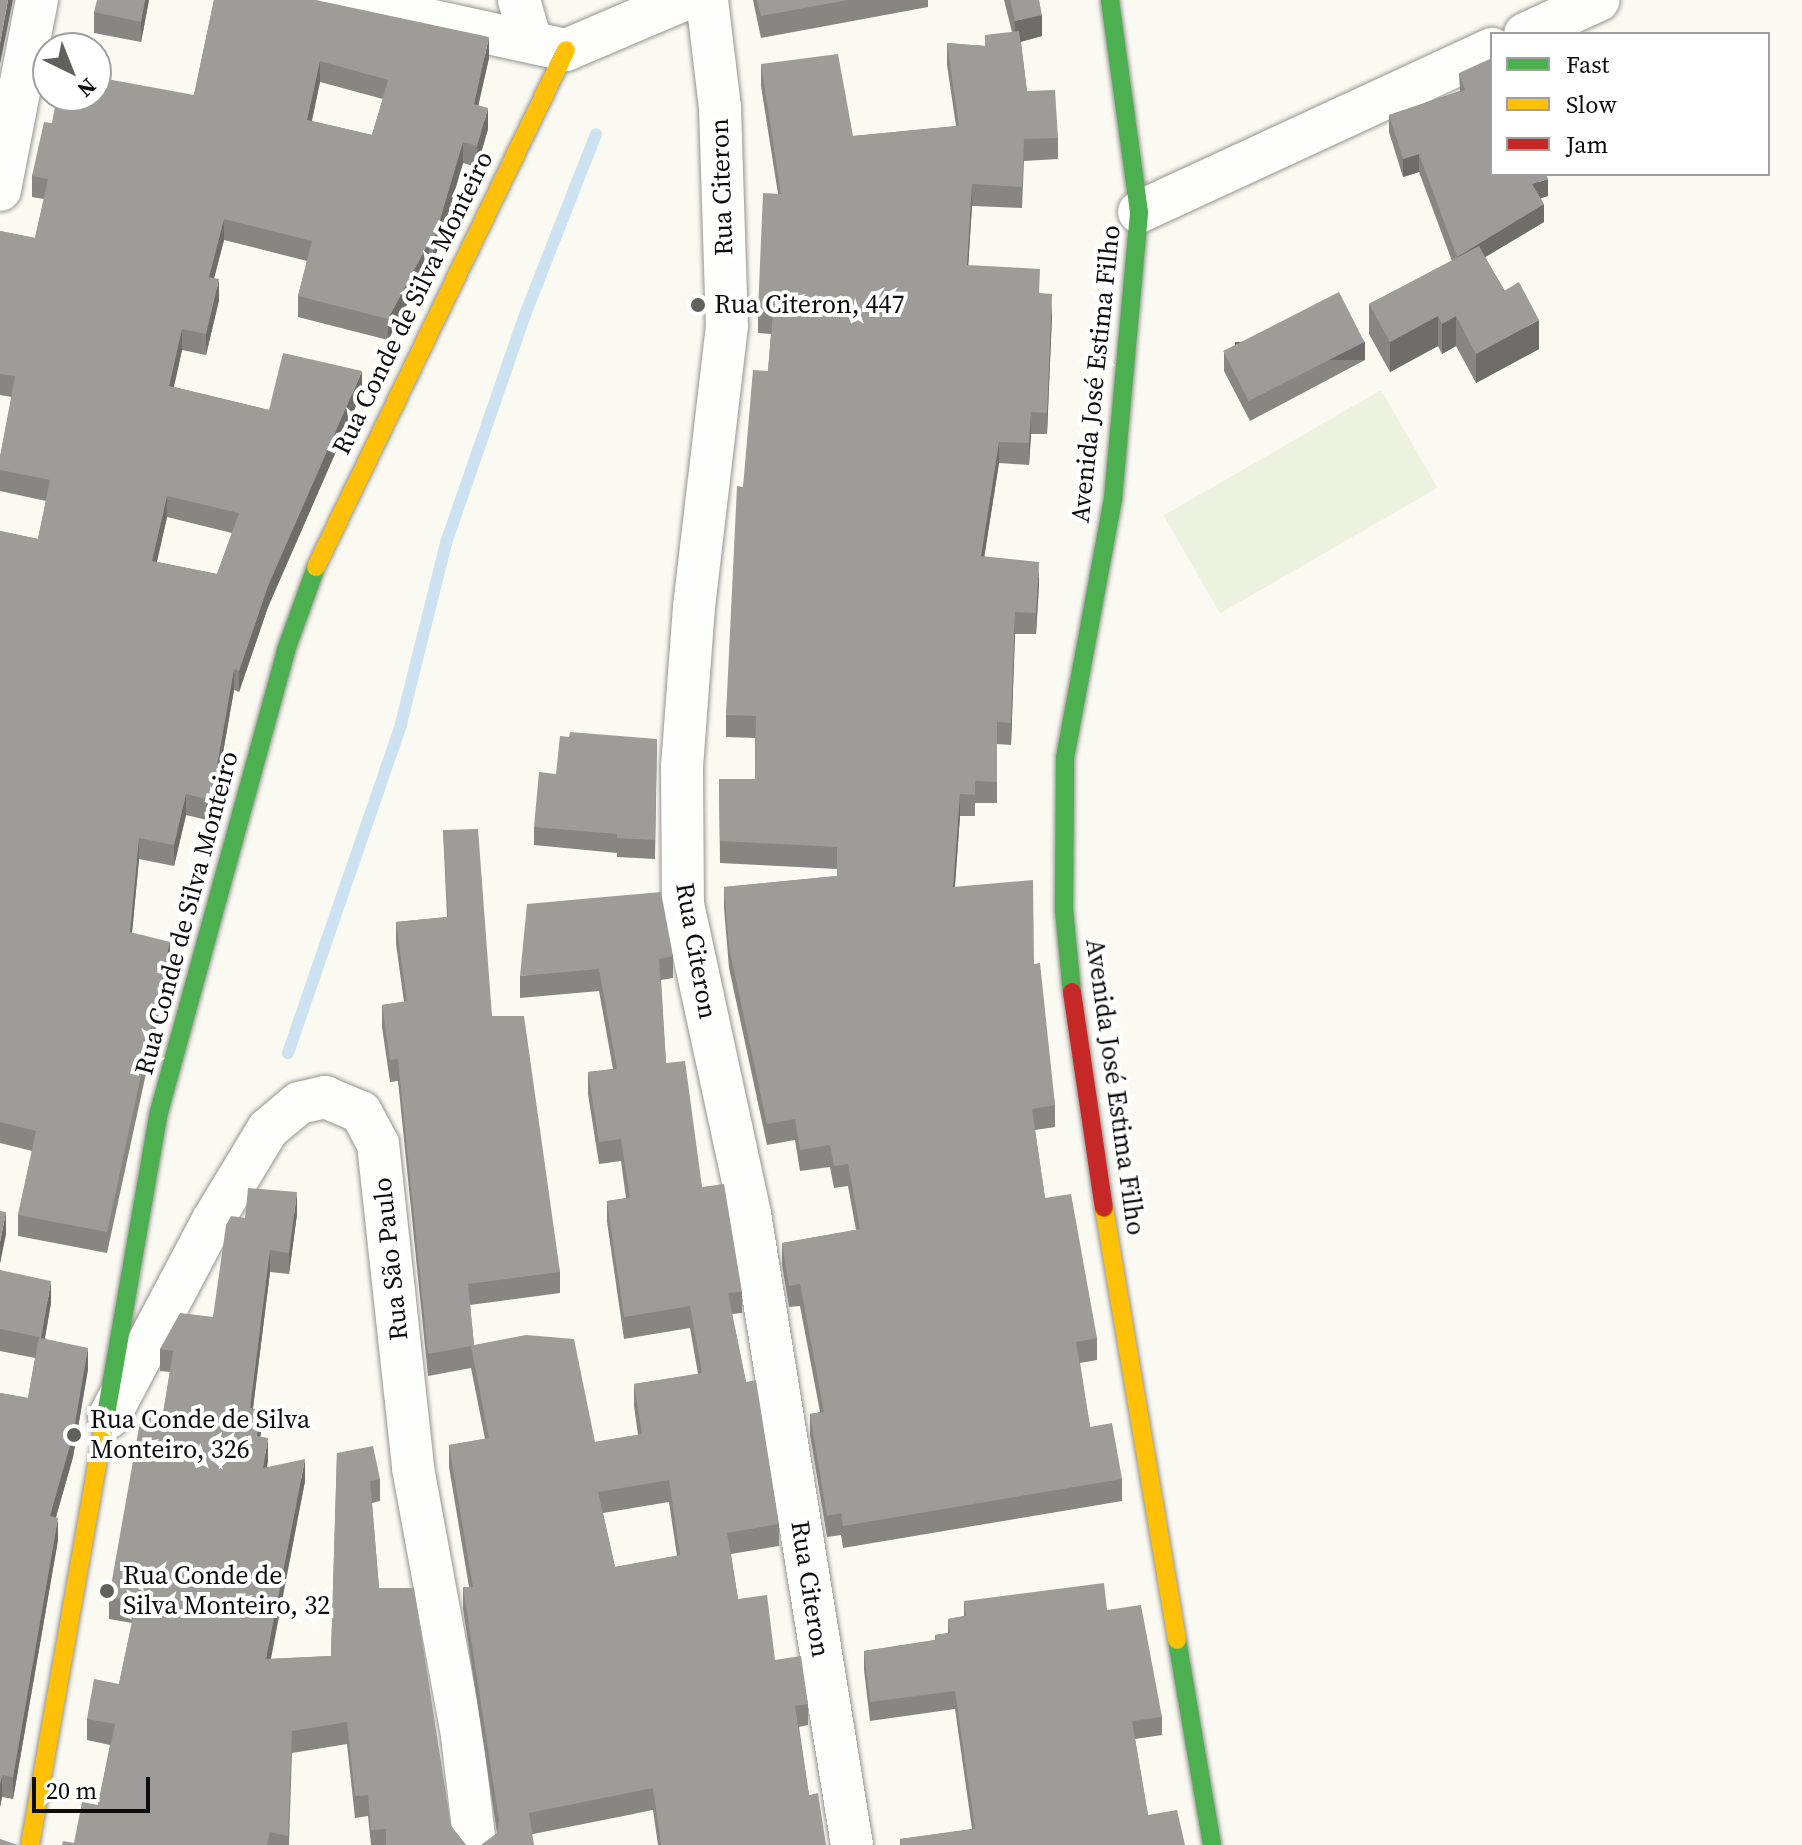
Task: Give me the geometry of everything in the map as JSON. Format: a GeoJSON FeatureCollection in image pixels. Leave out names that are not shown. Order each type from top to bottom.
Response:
{"type":"FeatureCollection","features":[{"type":"Feature","properties":{"kind":"street"},"geometry":{"type":"LineString","coordinates":[[0,190],[37,0]]}},
{"type":"Feature","properties":{"kind":"street"},"geometry":{"type":"LineString","coordinates":[[338,0],[548,45],[683,0]]}},
{"type":"Feature","properties":{"kind":"street"},"geometry":{"type":"LineString","coordinates":[[519,0],[548,45]]}},
{"type":"Feature","properties":{"kind":"street","name":"Rua Citeron"},"geometry":{"type":"LineString","coordinates":[[707,0],[720,107],[727,326],[691,639],[682,766],[683,904],[750,1214],[852,1845]]}},
{"type":"Feature","properties":{"kind":"street","name":"Avenida José Estima Filho"},"geometry":{"type":"LineString","coordinates":[[1110,0],[1139,212],[1113,499],[1084,634],[1065,758],[1064,910],[1078,1053],[1212,1845]]}},
{"type":"Feature","properties":{"kind":"street"},"geometry":{"type":"LineString","coordinates":[[1529,32],[1599,0]]}},
{"type":"Feature","properties":{"kind":"street","name":"Rua Conde de Silva Monteiro"},"geometry":{"type":"LineString","coordinates":[[30,1845],[159,1112],[286,650],[325,543],[548,45]]}},
{"type":"Feature","properties":{"kind":"street"},"geometry":{"type":"LineString","coordinates":[[1139,212],[1490,50]]}},
{"type":"Feature","properties":{"kind":"street","name":"Rua São Paulo"},"geometry":{"type":"LineString","coordinates":[[107,1421],[213,1220],[268,1129],[299,1103],[325,1097],[361,1112],[378,1144],[413,1468],[462,1736],[475,1845]]}},
{"type":"Feature","properties":{"kind":"green space"},"geometry":{"type":"Polygon","coordinates":[[[1381,390],[1438,488],[1220,613],[1164,516],[1381,390]]]}},
{"type":"Feature","properties":{"kind":"building"},"geometry":{"type":"Polygon","coordinates":[[[0,0],[8,0],[0,43],[0,0]]]}},
{"type":"Feature","properties":{"kind":"building"},"geometry":{"type":"Polygon","coordinates":[[[97,0],[145,0],[141,22],[94,12],[97,0]]]}},
{"type":"Feature","properties":{"kind":"building"},"geometry":{"type":"Polygon","coordinates":[[[214,0],[316,0],[489,37],[474,104],[488,108],[477,146],[463,142],[433,243],[429,242],[388,319],[298,296],[312,241],[224,219],[209,277],[219,279],[206,334],[182,329],[169,386],[269,410],[283,353],[362,371],[268,586],[239,671],[234,669],[211,800],[186,794],[174,845],[139,838],[130,932],[170,942],[107,1232],[18,1215],[36,1131],[0,1122],[0,531],[38,539],[50,480],[0,470],[15,376],[0,374],[0,231],[35,238],[48,179],[32,176],[44,122],[52,123],[54,112],[112,112],[112,80],[194,95],[214,0]],[[320,61],[307,120],[372,135],[388,80],[320,61]],[[167,496],[152,561],[217,574],[239,513],[167,496]]]}},
{"type":"Feature","properties":{"kind":"building"},"geometry":{"type":"Polygon","coordinates":[[[757,0],[848,0],[761,16],[757,0]]]}},
{"type":"Feature","properties":{"kind":"building"},"geometry":{"type":"Polygon","coordinates":[[[1010,0],[1039,0],[1042,15],[1015,21],[1010,0]]]}},
{"type":"Feature","properties":{"kind":"building"},"geometry":{"type":"Polygon","coordinates":[[[1019,31],[1027,91],[1055,90],[1058,138],[1024,139],[1022,187],[972,184],[967,265],[1040,269],[1039,293],[1052,294],[1047,413],[1031,412],[1029,443],[999,442],[981,556],[1039,562],[1036,613],[1015,612],[1011,723],[997,722],[997,782],[975,781],[975,795],[960,794],[953,887],[1033,880],[1034,964],[1040,963],[1055,1105],[1032,1109],[1045,1198],[1071,1194],[1097,1338],[1076,1342],[1090,1427],[1112,1423],[1122,1479],[843,1526],[841,1513],[827,1516],[810,1414],[824,1412],[800,1284],[789,1286],[782,1243],[860,1229],[848,1164],[834,1166],[830,1145],[800,1150],[795,1119],[767,1124],[729,947],[724,887],[837,876],[837,847],[720,841],[719,779],[755,779],[756,716],[726,715],[737,486],[743,487],[753,370],[768,371],[773,312],[758,311],[763,193],[781,194],[761,64],[838,54],[853,136],[959,126],[947,43],[985,46],[985,35],[1019,31]]]}},
{"type":"Feature","properties":{"kind":"building"},"geometry":{"type":"Polygon","coordinates":[[[1490,59],[1490,176],[1547,176],[1548,179],[1532,184],[1544,204],[1457,257],[1419,154],[1403,159],[1389,115],[1465,90],[1459,73],[1490,59]]]}},
{"type":"Feature","properties":{"kind":"building"},"geometry":{"type":"Polygon","coordinates":[[[1479,246],[1504,291],[1519,282],[1539,320],[1476,354],[1456,316],[1442,324],[1438,316],[1390,342],[1369,304],[1479,246]]]}},
{"type":"Feature","properties":{"kind":"building"},"geometry":{"type":"Polygon","coordinates":[[[1339,292],[1364,342],[1249,401],[1223,351],[1339,292]]]}},
{"type":"Feature","properties":{"kind":"building"},"geometry":{"type":"Polygon","coordinates":[[[570,732],[657,739],[655,840],[534,827],[539,772],[556,774],[560,736],[569,737],[570,732]]]}},
{"type":"Feature","properties":{"kind":"building"},"geometry":{"type":"Polygon","coordinates":[[[478,829],[492,1016],[524,1016],[560,1272],[468,1284],[474,1345],[526,1335],[574,1339],[595,1442],[642,1434],[634,1384],[702,1373],[690,1306],[624,1317],[607,1201],[630,1198],[621,1139],[599,1142],[588,1072],[617,1069],[599,969],[520,976],[527,904],[661,892],[673,956],[659,959],[666,1063],[685,1061],[702,1187],[724,1184],[742,1292],[728,1293],[746,1382],[756,1380],[779,1524],[727,1533],[738,1599],[767,1595],[775,1660],[801,1656],[808,1704],[795,1706],[809,1795],[818,1793],[826,1845],[661,1845],[653,1788],[529,1813],[534,1845],[481,1845],[497,1833],[499,1820],[463,1587],[473,1587],[449,1445],[489,1438],[471,1346],[428,1354],[398,1059],[390,1060],[382,1005],[407,1001],[396,922],[448,917],[443,830],[478,829]],[[669,1480],[598,1492],[615,1567],[680,1555],[669,1480]]]}},
{"type":"Feature","properties":{"kind":"building"},"geometry":{"type":"Polygon","coordinates":[[[248,1188],[297,1192],[289,1253],[270,1250],[250,1408],[261,1410],[257,1436],[268,1438],[263,1468],[305,1459],[266,1659],[331,1656],[337,1453],[373,1446],[380,1479],[370,1481],[379,1588],[414,1588],[451,1826],[466,1845],[386,1845],[386,1829],[371,1830],[368,1795],[355,1796],[347,1722],[292,1731],[288,1836],[270,1832],[267,1845],[62,1845],[63,1841],[74,1843],[82,1802],[98,1805],[115,1724],[87,1719],[94,1679],[119,1684],[136,1602],[109,1597],[141,1416],[162,1420],[173,1351],[160,1349],[180,1313],[213,1317],[226,1225],[231,1216],[245,1218],[248,1188]]]}},
{"type":"Feature","properties":{"kind":"building"},"geometry":{"type":"Polygon","coordinates":[[[0,1211],[6,1212],[0,1242],[0,1211]]]}},
{"type":"Feature","properties":{"kind":"building"},"geometry":{"type":"Polygon","coordinates":[[[0,1270],[51,1281],[41,1338],[88,1348],[73,1435],[50,1516],[58,1518],[13,1777],[2,1775],[0,1785],[0,1393],[28,1398],[39,1337],[0,1329],[0,1270]]]}},
{"type":"Feature","properties":{"kind":"building"},"geometry":{"type":"Polygon","coordinates":[[[1104,1583],[1107,1610],[1141,1605],[1162,1717],[1132,1721],[1148,1815],[1177,1810],[1185,1845],[901,1845],[900,1839],[975,1829],[955,1691],[870,1702],[864,1651],[936,1640],[935,1635],[950,1633],[948,1619],[966,1616],[964,1601],[1104,1583]]]}},
{"type":"Feature","properties":{"kind":"building"},"geometry":{"type":"Polygon","coordinates":[[[0,1839],[18,1845],[0,1845],[0,1839]]]}},
{"type":"Feature","properties":{"kind":"waterway"},"geometry":{"type":"LineString","coordinates":[[288,1053],[401,724],[446,543],[526,312],[596,134]]}},
{"type":"Feature","properties":{"kind":"traffic: fast"},"geometry":{"type":"LineString","coordinates":[[1072,992],[1064,910],[1065,758],[1113,499],[1139,212],[1110,0]]}},
{"type":"Feature","properties":{"kind":"traffic: fast"},"geometry":{"type":"LineString","coordinates":[[104,1426],[159,1112],[286,650],[316,567]]}},
{"type":"Feature","properties":{"kind":"traffic: fast"},"geometry":{"type":"LineString","coordinates":[[1177,1640],[1212,1845]]}},
{"type":"Feature","properties":{"kind":"traffic: slow"},"geometry":{"type":"LineString","coordinates":[[316,567],[566,50]]}},
{"type":"Feature","properties":{"kind":"traffic: slow"},"geometry":{"type":"LineString","coordinates":[[1104,1208],[1177,1640]]}},
{"type":"Feature","properties":{"kind":"traffic: slow"},"geometry":{"type":"LineString","coordinates":[[30,1845],[104,1426]]}},
{"type":"Feature","properties":{"kind":"traffic: jam"},"geometry":{"type":"LineString","coordinates":[[1072,992],[1104,1208]]}},
{"type":"Feature","properties":{"kind":"place","name":"Rua Citeron, 447"},"geometry":{"type":"Point","coordinates":[698,305]}},
{"type":"Feature","properties":{"kind":"place","name":"Rua Conde de Silva Monteiro, 326"},"geometry":{"type":"Point","coordinates":[74,1435]}},
{"type":"Feature","properties":{"kind":"place","name":"Rua Conde de Silva Monteiro, 32"},"geometry":{"type":"Point","coordinates":[107,1591]}}]}
